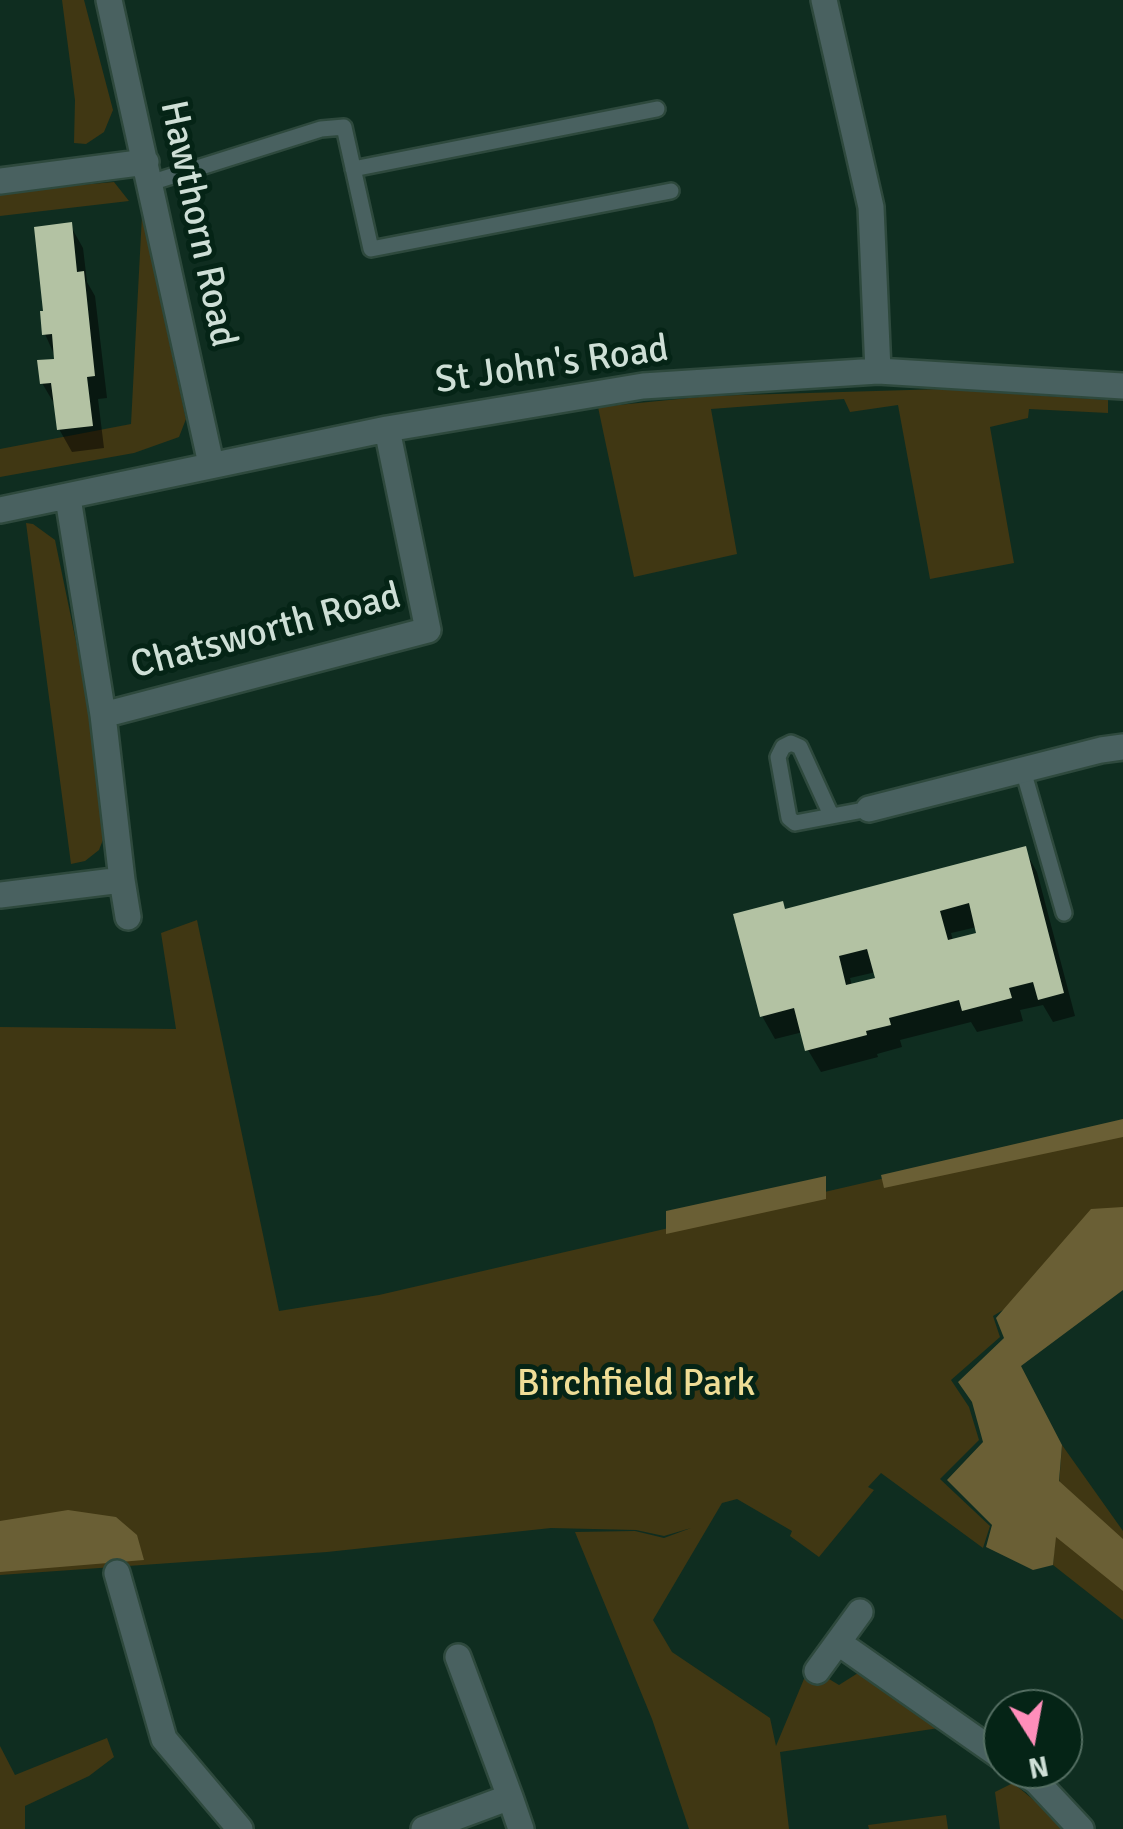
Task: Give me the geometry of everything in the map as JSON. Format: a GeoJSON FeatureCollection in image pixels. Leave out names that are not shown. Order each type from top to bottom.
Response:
{"type":"FeatureCollection","features":[{"type":"Feature","properties":{"kind":"street","name":"Hawthorn Road"},"geometry":{"type":"LineString","coordinates":[[109,0],[211,464]]}},
{"type":"Feature","properties":{"kind":"street"},"geometry":{"type":"LineString","coordinates":[[832,2],[871,208],[878,371]]}},
{"type":"Feature","properties":{"kind":"street"},"geometry":{"type":"LineString","coordinates":[[0,181],[148,172]]}},
{"type":"Feature","properties":{"kind":"street","name":"St John's Road"},"geometry":{"type":"LineString","coordinates":[[0,510],[387,429],[643,386],[878,371],[1123,386]]}},
{"type":"Feature","properties":{"kind":"street","name":"Chatsworth Road"},"geometry":{"type":"LineString","coordinates":[[102,715],[428,630],[387,429]]}},
{"type":"Feature","properties":{"kind":"street"},"geometry":{"type":"LineString","coordinates":[[68,498],[128,917]]}},
{"type":"Feature","properties":{"kind":"street"},"geometry":{"type":"LineString","coordinates":[[870,809],[1123,747]]}},
{"type":"Feature","properties":{"kind":"street"},"geometry":{"type":"LineString","coordinates":[[0,895],[122,880]]}},
{"type":"Feature","properties":{"kind":"street"},"geometry":{"type":"LineString","coordinates":[[116,1573],[164,1740],[240,1829]]}},
{"type":"Feature","properties":{"kind":"street"},"geometry":{"type":"LineString","coordinates":[[817,1671],[860,1612]]}},
{"type":"Feature","properties":{"kind":"street"},"geometry":{"type":"LineString","coordinates":[[839,1643],[983,1744]]}},
{"type":"Feature","properties":{"kind":"street"},"geometry":{"type":"LineString","coordinates":[[458,1657],[520,1829]]}},
{"type":"Feature","properties":{"kind":"street"},"geometry":{"type":"LineString","coordinates":[[1043,1789],[1081,1829]]}},
{"type":"Feature","properties":{"kind":"street"},"geometry":{"type":"LineString","coordinates":[[424,1829],[510,1797]]}},
{"type":"Feature","properties":{"kind":"lane"},"geometry":{"type":"LineString","coordinates":[[353,169],[656,109]]}},
{"type":"Feature","properties":{"kind":"lane"},"geometry":{"type":"LineString","coordinates":[[148,172],[344,127],[370,250],[671,190]]}},
{"type":"Feature","properties":{"kind":"lane"},"geometry":{"type":"LineString","coordinates":[[830,815],[800,747],[791,743],[778,757],[788,818],[795,823],[870,809]]}},
{"type":"Feature","properties":{"kind":"lane"},"geometry":{"type":"LineString","coordinates":[[1022,770],[1064,913]]}},
{"type":"Feature","properties":{"kind":"green space"},"geometry":{"type":"Polygon","coordinates":[[[62,0],[84,0],[113,110],[104,132],[86,144],[74,143],[75,100],[62,0]]]}},
{"type":"Feature","properties":{"kind":"green space"},"geometry":{"type":"Polygon","coordinates":[[[114,182],[129,201],[0,216],[0,192],[114,182]]]}},
{"type":"Feature","properties":{"kind":"green space"},"geometry":{"type":"Polygon","coordinates":[[[142,215],[186,419],[179,437],[134,453],[0,477],[0,449],[131,424],[142,215]]]}},
{"type":"Feature","properties":{"kind":"green space"},"geometry":{"type":"Polygon","coordinates":[[[942,389],[1108,400],[1108,413],[1029,409],[1028,418],[990,427],[1014,563],[930,579],[898,405],[850,412],[844,399],[711,409],[737,554],[634,577],[598,407],[709,396],[942,389]]]}},
{"type":"Feature","properties":{"kind":"green space"},"geometry":{"type":"Polygon","coordinates":[[[26,523],[55,540],[90,709],[106,832],[99,850],[85,861],[71,864],[26,523]]]}},
{"type":"Feature","properties":{"kind":"green space","name":"Birchfield Park"},"geometry":{"type":"Polygon","coordinates":[[[197,920],[279,1311],[379,1295],[1123,1123],[1123,1254],[1041,1287],[993,1316],[1000,1337],[951,1380],[969,1407],[979,1440],[940,1479],[990,1526],[983,1548],[881,1473],[868,1487],[874,1490],[819,1557],[790,1536],[792,1531],[737,1499],[722,1503],[653,1620],[672,1652],[770,1718],[776,1746],[809,1667],[839,1685],[858,1673],[939,1728],[780,1752],[789,1829],[689,1829],[652,1719],[575,1532],[635,1531],[664,1538],[691,1528],[664,1536],[636,1530],[551,1528],[327,1552],[0,1575],[0,1027],[176,1029],[161,933],[197,920]]]}},
{"type":"Feature","properties":{"kind":"green space"},"geometry":{"type":"Polygon","coordinates":[[[1062,1445],[1123,1531],[1123,1620],[1053,1565],[1062,1445]]]}},
{"type":"Feature","properties":{"kind":"green space"},"geometry":{"type":"Polygon","coordinates":[[[107,1738],[114,1757],[89,1776],[25,1806],[25,1829],[0,1829],[0,1746],[15,1775],[107,1738]]]}},
{"type":"Feature","properties":{"kind":"green space"},"geometry":{"type":"Polygon","coordinates":[[[1020,1789],[1064,1829],[1000,1829],[995,1792],[1020,1789]]]}},
{"type":"Feature","properties":{"kind":"green space"},"geometry":{"type":"Polygon","coordinates":[[[946,1815],[948,1829],[869,1829],[868,1825],[946,1815]]]}},
{"type":"Feature","properties":{"kind":"shaded area"},"geometry":{"type":"Polygon","coordinates":[[[1123,1119],[1123,1137],[884,1188],[881,1175],[1123,1119]]]}},
{"type":"Feature","properties":{"kind":"shaded area"},"geometry":{"type":"Polygon","coordinates":[[[826,1176],[826,1199],[666,1234],[666,1211],[826,1176]]]}},
{"type":"Feature","properties":{"kind":"shaded area"},"geometry":{"type":"Polygon","coordinates":[[[1123,1207],[1123,1290],[1021,1366],[1062,1445],[1059,1481],[1123,1539],[1123,1591],[1056,1537],[1053,1565],[1033,1570],[986,1547],[992,1525],[947,1480],[983,1442],[972,1402],[958,1382],[1004,1338],[996,1318],[1091,1209],[1123,1207]]]}},
{"type":"Feature","properties":{"kind":"shaded area"},"geometry":{"type":"Polygon","coordinates":[[[68,1510],[116,1517],[137,1535],[144,1560],[0,1572],[0,1521],[68,1510]]]}},
{"type":"Feature","properties":{"kind":"building"},"geometry":{"type":"Polygon","coordinates":[[[72,222],[77,272],[84,271],[95,376],[87,377],[93,426],[57,430],[51,383],[40,384],[37,360],[54,359],[52,334],[42,335],[34,227],[72,222]]]}},
{"type":"Feature","properties":{"kind":"building"},"geometry":{"type":"Polygon","coordinates":[[[1026,846],[1064,993],[1038,1000],[1033,982],[1009,988],[1012,998],[962,1011],[959,1000],[889,1018],[891,1025],[866,1031],[867,1035],[805,1051],[794,1008],[760,1017],[733,914],[783,901],[785,909],[1026,846]],[[969,903],[940,911],[948,940],[976,933],[969,903]],[[867,949],[839,956],[846,985],[875,978],[867,949]]]}}]}
